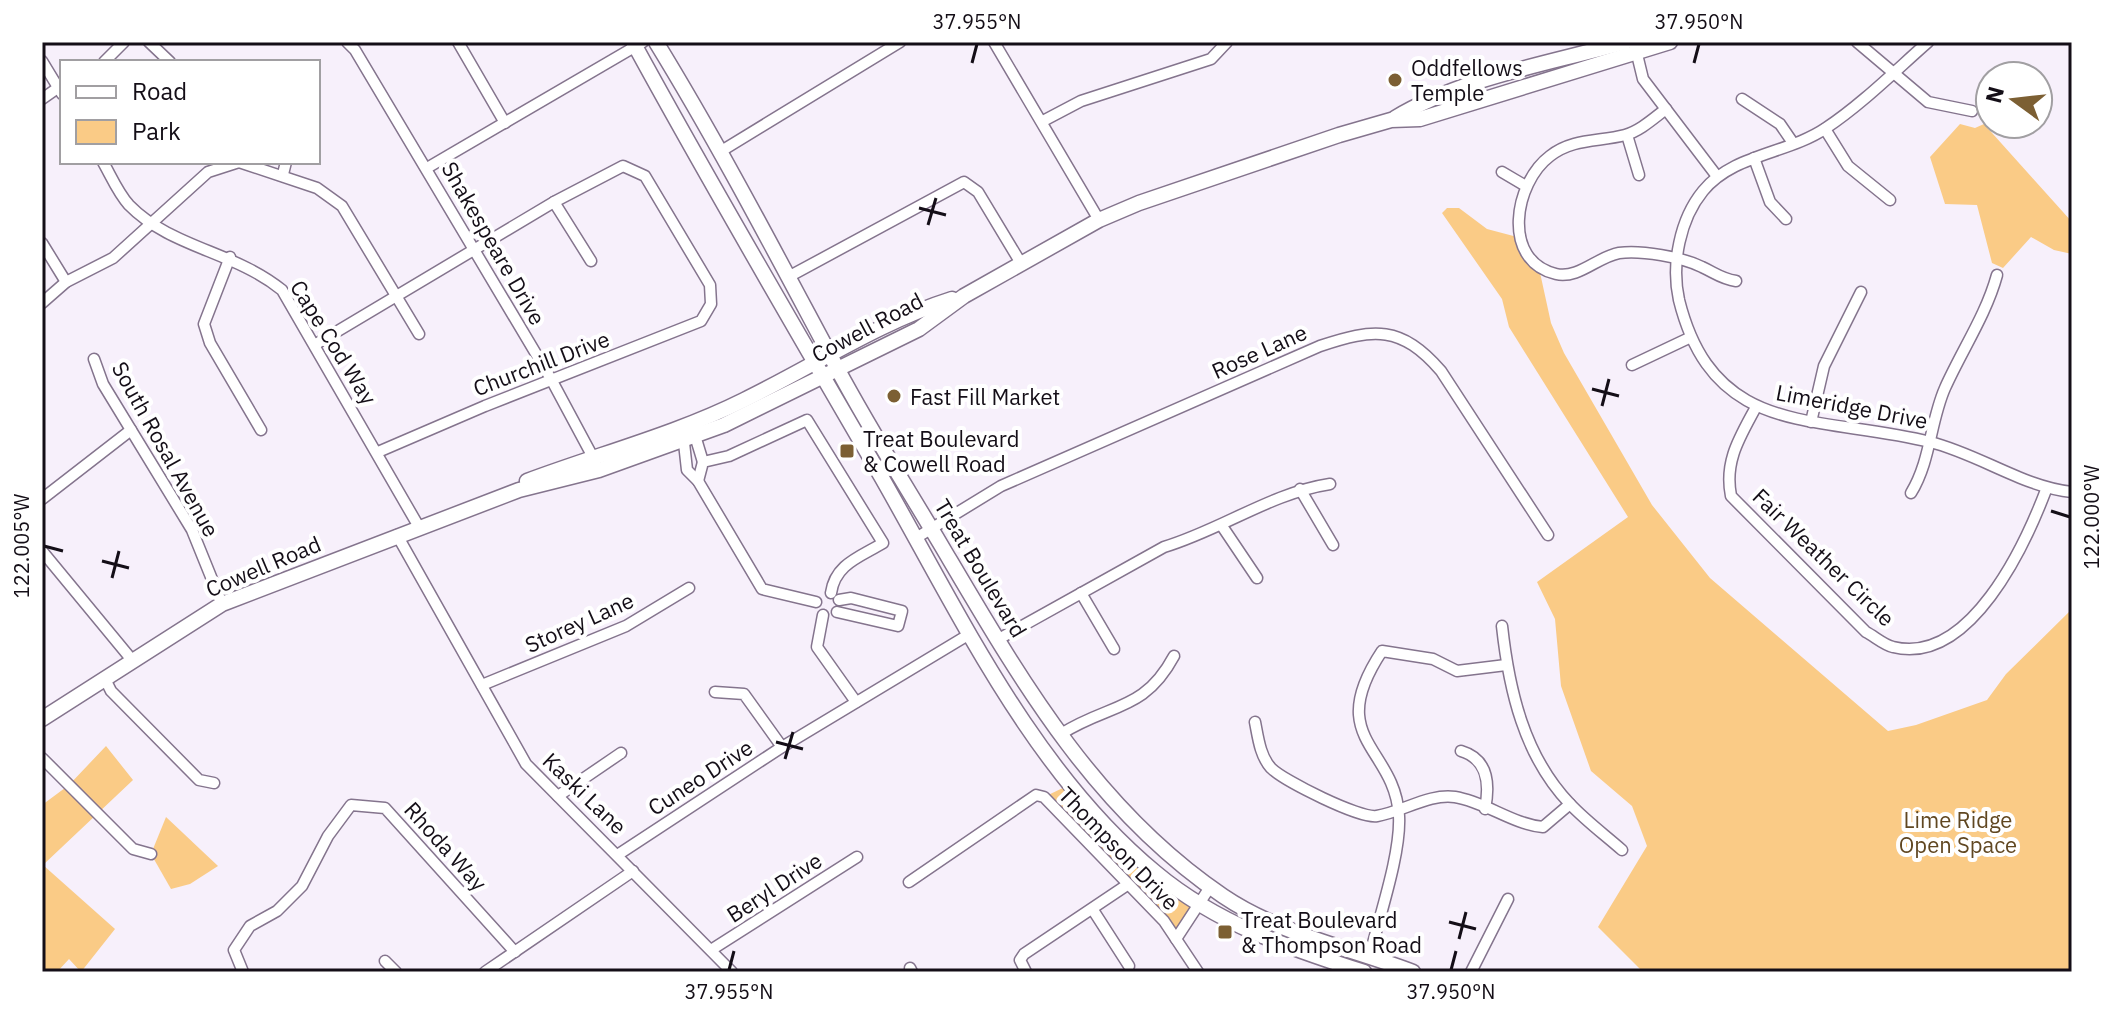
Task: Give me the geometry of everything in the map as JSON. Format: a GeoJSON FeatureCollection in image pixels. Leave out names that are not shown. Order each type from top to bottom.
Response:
{"type":"FeatureCollection","features":[{"type":"Feature","properties":{"kind":"main road","name":"Treat Boulevard"},"geometry":{"type":"LineString","coordinates":[[656,42],[723,150],[834,362],[997,640],[1115,806],[1161,849],[1210,887],[1295,932],[1413,972]]}},
{"type":"Feature","properties":{"kind":"main road","name":"Cowell Road"},"geometry":{"type":"LineString","coordinates":[[596,463],[693,429],[724,425],[819,369],[919,329],[964,296],[1099,220],[1183,187],[1391,120],[1414,106],[1489,79],[1625,42]]}},
{"type":"Feature","properties":{"kind":"main road","name":"Cowell Road"},"geometry":{"type":"LineString","coordinates":[[1391,120],[1420,119],[1635,48],[1670,42]]}},
{"type":"Feature","properties":{"kind":"main road","name":"Treat Boulevard"},"geometry":{"type":"LineString","coordinates":[[637,44],[968,635],[1069,785],[1154,872],[1199,904],[1301,953],[1364,972]]}},
{"type":"Feature","properties":{"kind":"main road","name":"Cowell Road"},"geometry":{"type":"LineString","coordinates":[[42,719],[222,604],[519,490],[527,482],[681,438],[693,429]]}},
{"type":"Feature","properties":{"kind":"main road"},"geometry":{"type":"LineString","coordinates":[[1301,953],[1320,951],[1353,961],[1370,955],[1372,963],[1393,972]]}},
{"type":"Feature","properties":{"kind":"street"},"geometry":{"type":"LineString","coordinates":[[106,60],[124,42]]}},
{"type":"Feature","properties":{"kind":"street"},"geometry":{"type":"LineString","coordinates":[[149,42],[168,60]]}},
{"type":"Feature","properties":{"kind":"street","name":"Shakespeare Drive"},"geometry":{"type":"LineString","coordinates":[[347,42],[355,50],[427,168],[551,379],[596,463]]}},
{"type":"Feature","properties":{"kind":"street"},"geometry":{"type":"LineString","coordinates":[[458,42],[505,123]]}},
{"type":"Feature","properties":{"kind":"street"},"geometry":{"type":"LineString","coordinates":[[723,150],[900,42]]}},
{"type":"Feature","properties":{"kind":"street"},"geometry":{"type":"LineString","coordinates":[[994,42],[1099,220]]}},
{"type":"Feature","properties":{"kind":"street"},"geometry":{"type":"LineString","coordinates":[[1043,121],[1081,101],[1211,59],[1227,42]]}},
{"type":"Feature","properties":{"kind":"street"},"geometry":{"type":"LineString","coordinates":[[1857,42],[1928,102],[1972,111]]}},
{"type":"Feature","properties":{"kind":"street","name":"Limeridge Drive"},"geometry":{"type":"LineString","coordinates":[[1928,42],[1825,129],[1716,175],[1690,209],[1677,261],[1678,293],[1689,338],[1716,378],[1756,407],[1811,422],[1931,442],[2006,469],[2046,490],[2072,492]]}},
{"type":"Feature","properties":{"kind":"street"},"geometry":{"type":"LineString","coordinates":[[427,168],[637,44]]}},
{"type":"Feature","properties":{"kind":"street"},"geometry":{"type":"LineString","coordinates":[[1635,48],[1643,79],[1716,175]]}},
{"type":"Feature","properties":{"kind":"street"},"geometry":{"type":"LineString","coordinates":[[42,61],[60,88]]}},
{"type":"Feature","properties":{"kind":"street"},"geometry":{"type":"LineString","coordinates":[[42,99],[60,90]]}},
{"type":"Feature","properties":{"kind":"street"},"geometry":{"type":"LineString","coordinates":[[1742,99],[1780,124],[1793,143]]}},
{"type":"Feature","properties":{"kind":"street"},"geometry":{"type":"LineString","coordinates":[[1666,109],[1627,135],[1578,142],[1561,149],[1535,169],[1524,185],[1519,231],[1526,254],[1539,268],[1559,275],[1577,273],[1594,261],[1620,253],[1677,261],[1736,281]]}},
{"type":"Feature","properties":{"kind":"street"},"geometry":{"type":"LineString","coordinates":[[1825,129],[1848,166],[1890,200]]}},
{"type":"Feature","properties":{"kind":"street"},"geometry":{"type":"LineString","coordinates":[[1627,135],[1639,175]]}},
{"type":"Feature","properties":{"kind":"street"},"geometry":{"type":"LineString","coordinates":[[1754,158],[1770,202],[1786,219]]}},
{"type":"Feature","properties":{"kind":"street","name":"Cape Cod Way"},"geometry":{"type":"LineString","coordinates":[[104,164],[127,203],[150,222],[179,240],[230,257],[258,271],[282,290],[316,344],[419,527]]}},
{"type":"Feature","properties":{"kind":"street"},"geometry":{"type":"LineString","coordinates":[[42,303],[66,282],[113,258],[208,172],[233,164]]}},
{"type":"Feature","properties":{"kind":"street"},"geometry":{"type":"LineString","coordinates":[[246,164],[317,188],[342,206],[419,334]]}},
{"type":"Feature","properties":{"kind":"street"},"geometry":{"type":"LineString","coordinates":[[283,174],[286,164]]}},
{"type":"Feature","properties":{"kind":"street","name":"Churchill Drive"},"geometry":{"type":"LineString","coordinates":[[378,452],[551,379],[701,321],[711,304],[710,285],[645,176],[632,168],[614,169],[554,202]]}},
{"type":"Feature","properties":{"kind":"street"},"geometry":{"type":"LineString","coordinates":[[1502,172],[1524,185]]}},
{"type":"Feature","properties":{"kind":"street"},"geometry":{"type":"LineString","coordinates":[[790,276],[964,182],[978,192],[1022,265]]}},
{"type":"Feature","properties":{"kind":"street"},"geometry":{"type":"LineString","coordinates":[[316,344],[554,202],[591,261]]}},
{"type":"Feature","properties":{"kind":"street"},"geometry":{"type":"LineString","coordinates":[[42,243],[66,282]]}},
{"type":"Feature","properties":{"kind":"street"},"geometry":{"type":"LineString","coordinates":[[230,257],[204,324],[210,343],[261,430]]}},
{"type":"Feature","properties":{"kind":"street"},"geometry":{"type":"LineString","coordinates":[[1911,493],[1922,475],[1944,391],[1992,296],[1997,275]]}},
{"type":"Feature","properties":{"kind":"street"},"geometry":{"type":"LineString","coordinates":[[1811,422],[1824,366],[1861,292]]}},
{"type":"Feature","properties":{"kind":"street","name":"Rose Lane"},"geometry":{"type":"LineString","coordinates":[[916,538],[1001,486],[1320,346],[1363,332],[1382,332],[1422,349],[1441,371],[1548,535]]}},
{"type":"Feature","properties":{"kind":"street"},"geometry":{"type":"LineString","coordinates":[[1632,365],[1689,338]]}},
{"type":"Feature","properties":{"kind":"street","name":"South Rosal Avenue"},"geometry":{"type":"LineString","coordinates":[[94,359],[103,384],[192,530],[222,604]]}},
{"type":"Feature","properties":{"kind":"street","name":"Fair Weather Circle"},"geometry":{"type":"LineString","coordinates":[[1756,407],[1732,453],[1727,475],[1731,496],[1866,632],[1892,647],[1923,647],[1945,637],[1984,606],[2029,536],[2046,490]]}},
{"type":"Feature","properties":{"kind":"street"},"geometry":{"type":"LineString","coordinates":[[703,462],[729,456],[807,420],[883,543],[840,569],[834,576],[835,602]]}},
{"type":"Feature","properties":{"kind":"street"},"geometry":{"type":"LineString","coordinates":[[693,429],[703,462],[698,481]]}},
{"type":"Feature","properties":{"kind":"street"},"geometry":{"type":"LineString","coordinates":[[42,499],[131,430]]}},
{"type":"Feature","properties":{"kind":"street"},"geometry":{"type":"LineString","coordinates":[[681,438],[687,470],[698,481],[762,589],[816,602],[823,615]]}},
{"type":"Feature","properties":{"kind":"street"},"geometry":{"type":"LineString","coordinates":[[997,640],[1164,547],[1222,526],[1300,489],[1330,484]]}},
{"type":"Feature","properties":{"kind":"street"},"geometry":{"type":"LineString","coordinates":[[1300,489],[1333,545]]}},
{"type":"Feature","properties":{"kind":"street"},"geometry":{"type":"LineString","coordinates":[[1222,526],[1257,578]]}},
{"type":"Feature","properties":{"kind":"street","name":"Kaski Lane"},"geometry":{"type":"LineString","coordinates":[[397,535],[526,764],[619,854],[732,972]]}},
{"type":"Feature","properties":{"kind":"street"},"geometry":{"type":"LineString","coordinates":[[42,551],[132,660]]}},
{"type":"Feature","properties":{"kind":"street","name":"Storey Lane"},"geometry":{"type":"LineString","coordinates":[[482,685],[626,626],[689,588]]}},
{"type":"Feature","properties":{"kind":"street"},"geometry":{"type":"LineString","coordinates":[[816,602],[823,593],[835,602],[898,626],[903,618],[902,611],[851,598],[835,602],[823,615],[817,647],[856,702]]}},
{"type":"Feature","properties":{"kind":"street"},"geometry":{"type":"LineString","coordinates":[[1081,593],[1114,649]]}},
{"type":"Feature","properties":{"kind":"street"},"geometry":{"type":"LineString","coordinates":[[1502,626],[1506,665],[1516,709],[1531,748],[1570,804],[1622,850]]}},
{"type":"Feature","properties":{"kind":"street","name":"Cuneo Drive"},"geometry":{"type":"LineString","coordinates":[[619,854],[782,747],[968,635]]}},
{"type":"Feature","properties":{"kind":"street"},"geometry":{"type":"LineString","coordinates":[[1370,955],[1397,837],[1398,811],[1390,786],[1361,734],[1358,713],[1373,665],[1382,651],[1433,659],[1457,671],[1506,665]]}},
{"type":"Feature","properties":{"kind":"street"},"geometry":{"type":"LineString","coordinates":[[1061,734],[1090,718],[1145,696],[1162,678],[1174,656]]}},
{"type":"Feature","properties":{"kind":"street"},"geometry":{"type":"LineString","coordinates":[[105,679],[111,691],[199,780],[214,783]]}},
{"type":"Feature","properties":{"kind":"street"},"geometry":{"type":"LineString","coordinates":[[715,692],[744,694],[782,747]]}},
{"type":"Feature","properties":{"kind":"street"},"geometry":{"type":"LineString","coordinates":[[1255,722],[1261,750],[1272,769],[1343,809],[1374,817],[1441,798],[1456,797],[1528,825],[1543,827],[1570,804]]}},
{"type":"Feature","properties":{"kind":"street"},"geometry":{"type":"LineString","coordinates":[[1461,751],[1479,760],[1487,778],[1485,809]]}},
{"type":"Feature","properties":{"kind":"street"},"geometry":{"type":"LineString","coordinates":[[558,796],[621,753]]}},
{"type":"Feature","properties":{"kind":"street"},"geometry":{"type":"LineString","coordinates":[[42,758],[133,849],[151,854]]}},
{"type":"Feature","properties":{"kind":"street","name":"Thompson Drive"},"geometry":{"type":"LineString","coordinates":[[909,882],[1036,795],[1044,797],[1164,921],[1198,972]]}},
{"type":"Feature","properties":{"kind":"street","name":"Rhoda Way"},"geometry":{"type":"LineString","coordinates":[[243,972],[234,950],[250,926],[277,911],[302,886],[328,836],[351,805],[385,808],[515,952]]}},
{"type":"Feature","properties":{"kind":"street","name":"Beryl Drive"},"geometry":{"type":"LineString","coordinates":[[711,950],[857,857]]}},
{"type":"Feature","properties":{"kind":"street"},"geometry":{"type":"LineString","coordinates":[[485,972],[633,871]]}},
{"type":"Feature","properties":{"kind":"street"},"geometry":{"type":"LineString","coordinates":[[1026,972],[1020,960],[1024,954],[1127,885]]}},
{"type":"Feature","properties":{"kind":"street"},"geometry":{"type":"LineString","coordinates":[[1176,939],[1210,887]]}},
{"type":"Feature","properties":{"kind":"street"},"geometry":{"type":"LineString","coordinates":[[1471,972],[1508,899]]}},
{"type":"Feature","properties":{"kind":"street"},"geometry":{"type":"LineString","coordinates":[[1093,910],[1129,966]]}},
{"type":"Feature","properties":{"kind":"street"},"geometry":{"type":"LineString","coordinates":[[385,961],[396,972]]}},
{"type":"Feature","properties":{"kind":"green space"},"geometry":{"type":"Polygon","coordinates":[[[1960,124],[1974,128],[1974,140],[1998,140],[2072,222],[2072,254],[2054,250],[2031,237],[2003,268],[1992,263],[1977,205],[1945,204],[1930,157],[1960,124]]]}},
{"type":"Feature","properties":{"kind":"green space","name":"Lime Ridge Open Space"},"geometry":{"type":"Polygon","coordinates":[[[1447,208],[1459,208],[1487,229],[1521,238],[1539,268],[1551,323],[1564,353],[1652,505],[1710,578],[1888,731],[1916,725],[1987,700],[2006,674],[2072,609],[2072,972],[1643,972],[1598,927],[1647,846],[1632,806],[1591,771],[1561,686],[1555,619],[1537,582],[1628,517],[1509,327],[1502,299],[1442,213],[1447,208]]]}},
{"type":"Feature","properties":{"kind":"green space"},"geometry":{"type":"Polygon","coordinates":[[[106,746],[133,780],[43,865],[115,929],[81,972],[69,959],[57,972],[42,972],[42,805],[69,785],[106,746]]]}},
{"type":"Feature","properties":{"kind":"green space"},"geometry":{"type":"Polygon","coordinates":[[[1069,785],[1199,904],[1176,939],[1044,797],[1069,785]]]}},
{"type":"Feature","properties":{"kind":"green space"},"geometry":{"type":"Polygon","coordinates":[[[166,817],[218,866],[190,884],[171,889],[151,854],[166,817]]]}},
{"type":"Feature","properties":{"kind":"place","name":"Oddfellows Temple"},"geometry":{"type":"Point","coordinates":[1395,80]}},
{"type":"Feature","properties":{"kind":"place","name":"Fast Fill Market"},"geometry":{"type":"Point","coordinates":[894,396]}},
{"type":"Feature","properties":{"kind":"place","name":"Treat Boulevard & Cowell Road"},"geometry":{"type":"Point","coordinates":[847,451]}},
{"type":"Feature","properties":{"kind":"place","name":"Treat Boulevard & Thompson Road"},"geometry":{"type":"Point","coordinates":[1225,932]}}]}
